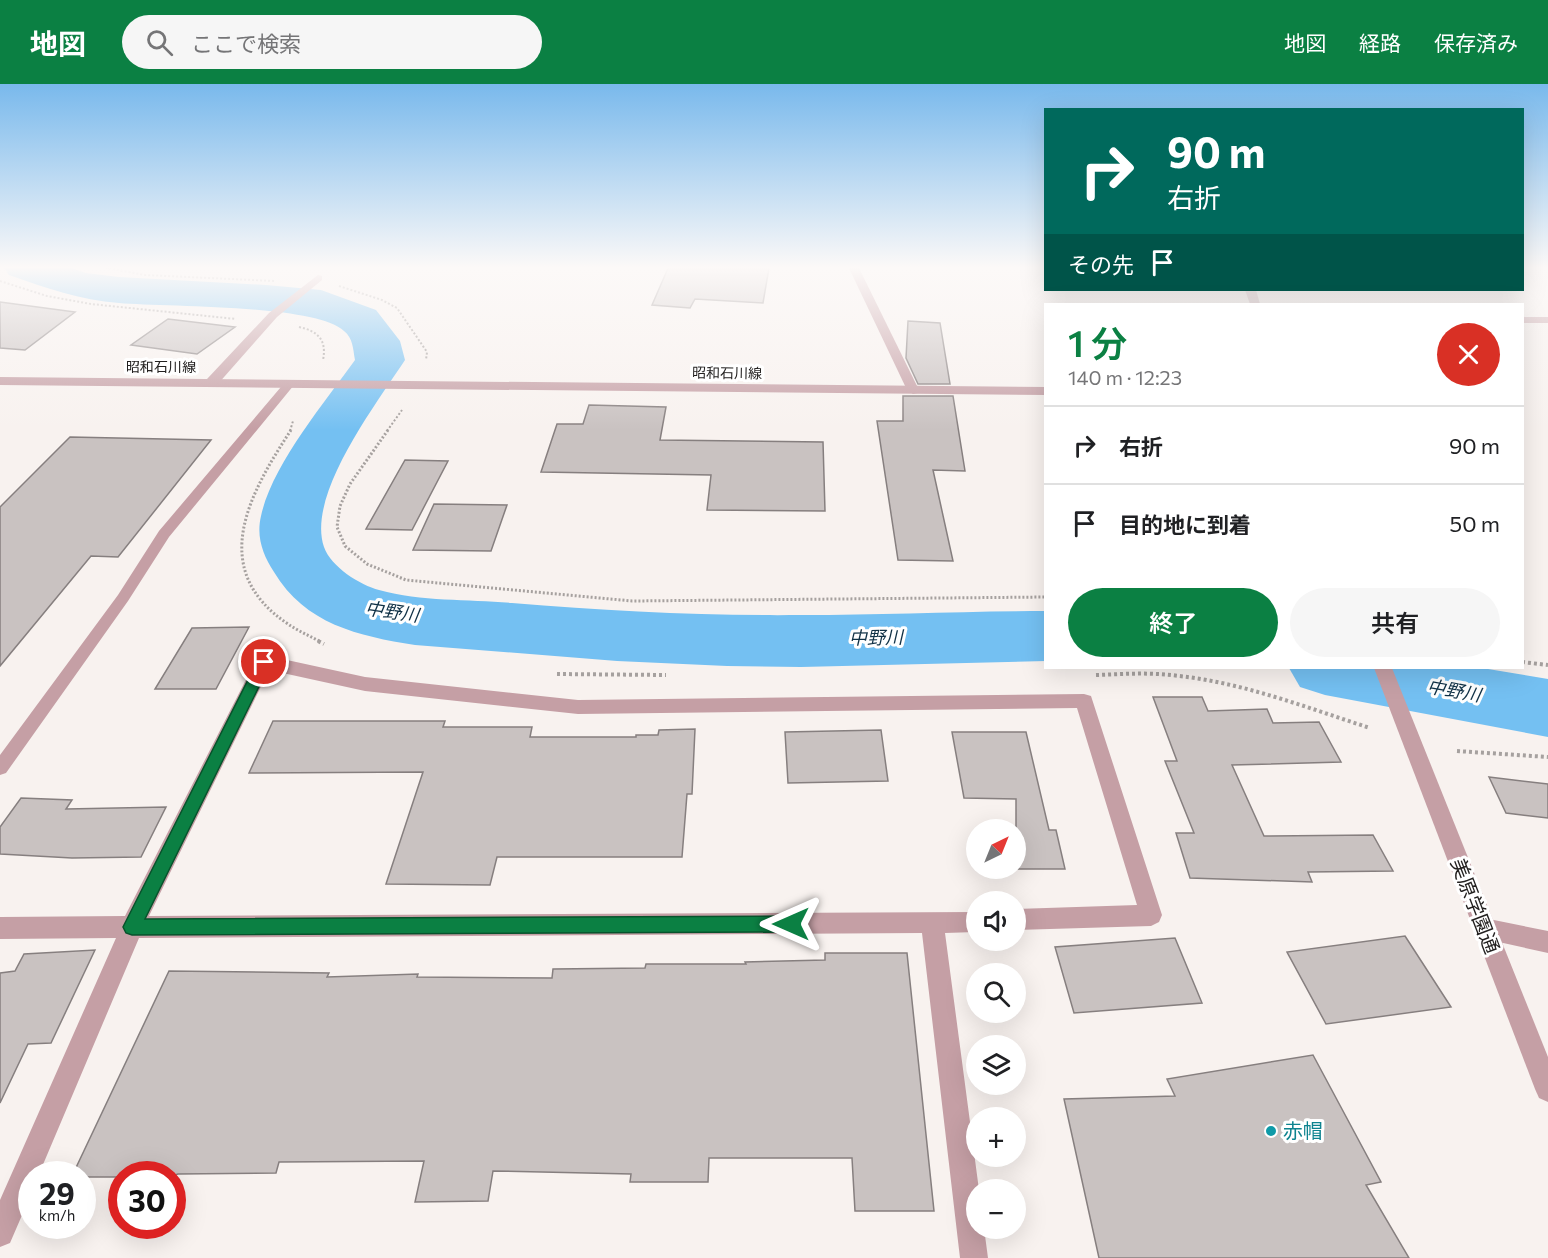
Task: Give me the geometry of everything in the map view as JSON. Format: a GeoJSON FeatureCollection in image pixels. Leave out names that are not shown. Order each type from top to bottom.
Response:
{"type":"FeatureCollection","features":[{"type":"Feature","properties":{"kind":"street"},"geometry":{"type":"LineString","coordinates":[[212,382],[267,321]]}},
{"type":"Feature","properties":{"kind":"street"},"geometry":{"type":"LineString","coordinates":[[879,321],[913,390]]}},
{"type":"Feature","properties":{"kind":"street","name":"昭和石川線"},"geometry":{"type":"LineString","coordinates":[[0,381],[1044,391]]}},
{"type":"Feature","properties":{"kind":"street"},"geometry":{"type":"LineString","coordinates":[[0,1233],[132,927],[264,662],[364,684],[578,707],[1084,701],[1151,915],[1026,920]]}},
{"type":"Feature","properties":{"kind":"street","name":"美原学園通"},"geometry":{"type":"LineString","coordinates":[[1383,669],[1548,1089]]}},
{"type":"Feature","properties":{"kind":"street"},"geometry":{"type":"LineString","coordinates":[[0,928],[966,922]]}},
{"type":"Feature","properties":{"kind":"street"},"geometry":{"type":"LineString","coordinates":[[932,923],[974,1258]]}},
{"type":"Feature","properties":{"kind":"street"},"geometry":{"type":"LineString","coordinates":[[1484,928],[1548,942]]}},
{"type":"Feature","properties":{"kind":"lane"},"geometry":{"type":"LineString","coordinates":[[0,768],[123,598],[164,534],[290,383]]}},
{"type":"Feature","properties":{"kind":"path"},"geometry":{"type":"LineString","coordinates":[[280,321],[306,328],[324,338],[327,349],[319,384]]}},
{"type":"Feature","properties":{"kind":"path"},"geometry":{"type":"LineString","coordinates":[[406,403],[345,490],[338,508],[335,526],[340,537],[360,559],[372,567],[406,580],[632,601],[1044,597]]}},
{"type":"Feature","properties":{"kind":"path"},"geometry":{"type":"LineString","coordinates":[[294,410],[291,430],[264,469],[244,515],[240,549],[244,568],[260,598],[276,614],[326,645]]}},
{"type":"Feature","properties":{"kind":"path"},"geometry":{"type":"LineString","coordinates":[[1524,663],[1548,665]]}},
{"type":"Feature","properties":{"kind":"path"},"geometry":{"type":"LineString","coordinates":[[552,673],[667,675]]}},
{"type":"Feature","properties":{"kind":"path"},"geometry":{"type":"LineString","coordinates":[[1087,675],[1145,674],[1188,677],[1231,686],[1370,728]]}},
{"type":"Feature","properties":{"kind":"path"},"geometry":{"type":"LineString","coordinates":[[1457,751],[1548,757]]}},
{"type":"Feature","properties":{"kind":"building"},"geometry":{"type":"Polygon","coordinates":[[[0,321],[63,321],[25,350],[0,348],[0,321]]]}},
{"type":"Feature","properties":{"kind":"building"},"geometry":{"type":"Polygon","coordinates":[[[165,321],[235,327],[197,354],[131,345],[165,321]]]}},
{"type":"Feature","properties":{"kind":"building"},"geometry":{"type":"Polygon","coordinates":[[[908,321],[940,323],[950,384],[918,384],[906,358],[908,321]]]}},
{"type":"Feature","properties":{"kind":"building"},"geometry":{"type":"Polygon","coordinates":[[[903,396],[953,396],[965,471],[933,470],[953,561],[898,560],[877,421],[903,421],[903,396]]]}},
{"type":"Feature","properties":{"kind":"building"},"geometry":{"type":"Polygon","coordinates":[[[589,405],[666,407],[660,440],[823,442],[825,511],[707,510],[711,475],[541,472],[557,424],[583,424],[589,405]]]}},
{"type":"Feature","properties":{"kind":"building"},"geometry":{"type":"Polygon","coordinates":[[[70,437],[211,440],[118,557],[91,556],[0,666],[0,507],[70,437]]]}},
{"type":"Feature","properties":{"kind":"building"},"geometry":{"type":"Polygon","coordinates":[[[405,460],[448,461],[412,530],[366,529],[405,460]]]}},
{"type":"Feature","properties":{"kind":"building"},"geometry":{"type":"Polygon","coordinates":[[[434,504],[507,505],[491,551],[413,550],[434,504]]]}},
{"type":"Feature","properties":{"kind":"building"},"geometry":{"type":"Polygon","coordinates":[[[249,627],[216,689],[155,689],[192,628],[249,627]]]}},
{"type":"Feature","properties":{"kind":"building"},"geometry":{"type":"Polygon","coordinates":[[[1153,697],[1202,697],[1208,711],[1267,709],[1273,723],[1319,722],[1341,762],[1232,765],[1264,836],[1373,835],[1393,871],[1308,872],[1312,882],[1190,878],[1176,833],[1194,833],[1165,761],[1177,761],[1153,697]]]}},
{"type":"Feature","properties":{"kind":"building"},"geometry":{"type":"Polygon","coordinates":[[[273,721],[445,721],[443,727],[532,727],[530,737],[636,737],[636,735],[658,735],[659,730],[695,729],[692,794],[687,794],[682,857],[497,857],[490,885],[386,884],[423,772],[249,773],[273,721]]]}},
{"type":"Feature","properties":{"kind":"building"},"geometry":{"type":"Polygon","coordinates":[[[881,730],[888,781],[788,783],[785,732],[881,730]]]}},
{"type":"Feature","properties":{"kind":"building"},"geometry":{"type":"Polygon","coordinates":[[[952,732],[1026,732],[1049,830],[1056,830],[1065,869],[1026,869],[1026,819],[1016,819],[1016,799],[964,798],[952,732]]]}},
{"type":"Feature","properties":{"kind":"building"},"geometry":{"type":"Polygon","coordinates":[[[1489,777],[1548,784],[1548,818],[1506,813],[1489,777]]]}},
{"type":"Feature","properties":{"kind":"building"},"geometry":{"type":"Polygon","coordinates":[[[21,798],[72,800],[66,809],[166,807],[141,857],[72,858],[0,854],[0,827],[21,798]]]}},
{"type":"Feature","properties":{"kind":"building"},"geometry":{"type":"Polygon","coordinates":[[[1405,936],[1451,1007],[1326,1024],[1287,952],[1405,936]]]}},
{"type":"Feature","properties":{"kind":"building"},"geometry":{"type":"Polygon","coordinates":[[[1175,938],[1202,1003],[1074,1013],[1055,947],[1175,938]]]}},
{"type":"Feature","properties":{"kind":"building"},"geometry":{"type":"Polygon","coordinates":[[[95,950],[51,1043],[28,1044],[0,1103],[0,973],[15,971],[24,954],[95,950]]]}},
{"type":"Feature","properties":{"kind":"building"},"geometry":{"type":"Polygon","coordinates":[[[825,953],[907,953],[934,1211],[855,1211],[852,1158],[709,1158],[708,1182],[630,1182],[631,1174],[493,1171],[488,1201],[415,1202],[424,1161],[279,1162],[276,1173],[186,1174],[186,1161],[108,1161],[108,1177],[96,1177],[96,1161],[79,1161],[169,971],[329,973],[327,977],[418,974],[417,977],[552,978],[553,969],[645,968],[646,964],[746,964],[745,962],[825,960],[825,953]]]}},
{"type":"Feature","properties":{"kind":"building"},"geometry":{"type":"Polygon","coordinates":[[[1313,1055],[1381,1182],[1366,1185],[1409,1258],[1099,1258],[1064,1099],[1175,1096],[1167,1079],[1313,1055]]]}},
{"type":"Feature","properties":{"kind":"waterway","name":"中野川"},"geometry":{"type":"LineString","coordinates":[[361,321],[376,341],[380,360],[338,421],[309,470],[291,516],[290,535],[298,561],[306,572],[326,591],[351,605],[396,618],[617,636],[801,641],[1044,636]]}},
{"type":"Feature","properties":{"kind":"waterway","name":"中野川"},"geometry":{"type":"LineString","coordinates":[[1331,669],[1548,708]]}},
{"type":"Feature","properties":{"kind":"place","name":"赤帽"},"geometry":{"type":"Point","coordinates":[1271,1131]}},
{"type":"Feature","properties":{"kind":"route"},"geometry":{"type":"LineString","coordinates":[[264,662],[132,927],[791,924]]}}]}
